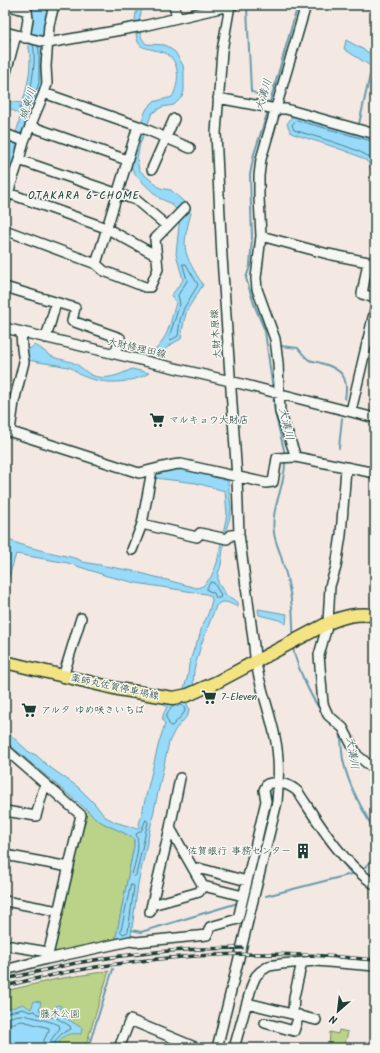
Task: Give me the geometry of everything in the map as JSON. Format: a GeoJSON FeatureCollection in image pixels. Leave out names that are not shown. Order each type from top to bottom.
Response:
{"type":"FeatureCollection","features":[{"type":"Feature","properties":{"kind":"main road"},"geometry":{"type":"LineString","coordinates":[[328,623],[344,616],[361,613],[375,615]]}},
{"type":"Feature","properties":{"kind":"main road","name":"薬師丸佐賀停車場線"},"geometry":{"type":"LineString","coordinates":[[5,662],[118,689],[173,698],[197,691],[328,623]]}},
{"type":"Feature","properties":{"kind":"street"},"geometry":{"type":"LineString","coordinates":[[5,76],[23,37],[28,19],[27,11],[7,5]]}},
{"type":"Feature","properties":{"kind":"street"},"geometry":{"type":"LineString","coordinates":[[54,5],[49,25],[46,84],[44,93],[24,141],[7,198],[106,228],[157,256]]}},
{"type":"Feature","properties":{"kind":"street"},"geometry":{"type":"LineString","coordinates":[[174,5],[176,18]]}},
{"type":"Feature","properties":{"kind":"street"},"geometry":{"type":"LineString","coordinates":[[5,32],[47,43],[138,27],[231,5]]}},
{"type":"Feature","properties":{"kind":"street","name":"大財木原線"},"geometry":{"type":"LineString","coordinates":[[217,1048],[277,802],[279,783],[276,738],[255,662],[240,534],[222,258],[216,141],[222,52],[231,5]]}},
{"type":"Feature","properties":{"kind":"street"},"geometry":{"type":"LineString","coordinates":[[296,457],[280,412],[278,363],[275,339],[258,289],[256,278],[261,236],[258,198],[261,159],[306,5]]}},
{"type":"Feature","properties":{"kind":"street"},"geometry":{"type":"LineString","coordinates":[[44,93],[148,129],[190,148]]}},
{"type":"Feature","properties":{"kind":"street"},"geometry":{"type":"LineString","coordinates":[[218,98],[276,109],[286,109],[375,134]]}},
{"type":"Feature","properties":{"kind":"street"},"geometry":{"type":"LineString","coordinates":[[152,169],[174,119]]}},
{"type":"Feature","properties":{"kind":"street"},"geometry":{"type":"LineString","coordinates":[[30,126],[127,160]]}},
{"type":"Feature","properties":{"kind":"street"},"geometry":{"type":"LineString","coordinates":[[96,264],[138,126]]}},
{"type":"Feature","properties":{"kind":"street"},"geometry":{"type":"LineString","coordinates":[[8,135],[24,141]]}},
{"type":"Feature","properties":{"kind":"street"},"geometry":{"type":"LineString","coordinates":[[19,160],[136,200],[167,226]]}},
{"type":"Feature","properties":{"kind":"street"},"geometry":{"type":"LineString","coordinates":[[5,230],[96,264],[104,271],[145,287],[150,287],[158,269],[155,239],[185,208]]}},
{"type":"Feature","properties":{"kind":"street"},"geometry":{"type":"LineString","coordinates":[[261,236],[328,254],[368,262],[362,294],[375,298]]}},
{"type":"Feature","properties":{"kind":"street"},"geometry":{"type":"LineString","coordinates":[[5,286],[75,308],[72,321],[120,338],[115,354]]}},
{"type":"Feature","properties":{"kind":"street"},"geometry":{"type":"LineString","coordinates":[[46,338],[56,303]]}},
{"type":"Feature","properties":{"kind":"street"},"geometry":{"type":"LineString","coordinates":[[351,411],[375,309]]}},
{"type":"Feature","properties":{"kind":"street","name":"大財修理田線"},"geometry":{"type":"LineString","coordinates":[[5,328],[279,393]]}},
{"type":"Feature","properties":{"kind":"street"},"geometry":{"type":"LineString","coordinates":[[21,332],[24,362],[7,431],[139,472],[181,464],[237,478],[266,483],[273,482],[277,458],[296,457],[375,473]]}},
{"type":"Feature","properties":{"kind":"street"},"geometry":{"type":"LineString","coordinates":[[279,393],[375,418]]}},
{"type":"Feature","properties":{"kind":"street"},"geometry":{"type":"LineString","coordinates":[[346,468],[341,535],[336,567],[330,586],[328,623],[319,655],[323,704],[328,715],[343,728],[357,755],[375,770]]}},
{"type":"Feature","properties":{"kind":"street"},"geometry":{"type":"LineString","coordinates":[[132,550],[142,524],[152,470]]}},
{"type":"Feature","properties":{"kind":"street"},"geometry":{"type":"LineString","coordinates":[[142,524],[197,537],[200,533],[227,539],[231,535],[240,534]]}},
{"type":"Feature","properties":{"kind":"street"},"geometry":{"type":"LineString","coordinates":[[64,676],[81,618]]}},
{"type":"Feature","properties":{"kind":"street"},"geometry":{"type":"LineString","coordinates":[[5,749],[81,815],[47,955]]}},
{"type":"Feature","properties":{"kind":"street"},"geometry":{"type":"LineString","coordinates":[[180,778],[151,908],[199,892],[203,886]]}},
{"type":"Feature","properties":{"kind":"street"},"geometry":{"type":"LineString","coordinates":[[5,968],[47,955],[130,941],[136,942],[207,936],[210,927],[238,919],[266,801],[264,790],[267,784],[279,783],[293,787],[298,792],[328,838],[361,875],[374,884]]}},
{"type":"Feature","properties":{"kind":"street"},"geometry":{"type":"LineString","coordinates":[[5,810],[36,816],[46,785]]}},
{"type":"Feature","properties":{"kind":"street"},"geometry":{"type":"LineString","coordinates":[[170,828],[203,886],[244,896]]}},
{"type":"Feature","properties":{"kind":"street"},"geometry":{"type":"LineString","coordinates":[[5,855],[69,867]]}},
{"type":"Feature","properties":{"kind":"street"},"geometry":{"type":"LineString","coordinates":[[198,868],[247,881]]}},
{"type":"Feature","properties":{"kind":"street"},"geometry":{"type":"LineString","coordinates":[[5,901],[58,910]]}},
{"type":"Feature","properties":{"kind":"street"},"geometry":{"type":"LineString","coordinates":[[5,945],[47,955]]}},
{"type":"Feature","properties":{"kind":"street"},"geometry":{"type":"LineString","coordinates":[[234,1048],[256,976],[269,966],[316,961],[375,966]]}},
{"type":"Feature","properties":{"kind":"street"},"geometry":{"type":"LineString","coordinates":[[265,1023],[294,1031],[296,1014],[294,997],[302,962]]}},
{"type":"Feature","properties":{"kind":"street"},"geometry":{"type":"LineString","coordinates":[[247,1003],[316,1020]]}},
{"type":"Feature","properties":{"kind":"street"},"geometry":{"type":"LineString","coordinates":[[120,1048],[130,1020],[197,1048]]}},
{"type":"Feature","properties":{"kind":"green space"},"geometry":{"type":"Polygon","coordinates":[[[88,811],[104,824],[134,839],[134,846],[116,937],[114,940],[51,954],[83,815],[88,811]]]}},
{"type":"Feature","properties":{"kind":"green space","name":"藤木公園"},"geometry":{"type":"Polygon","coordinates":[[[109,971],[85,1048],[5,1048],[5,991],[57,979],[109,971]]]}},
{"type":"Feature","properties":{"kind":"green space"},"geometry":{"type":"Polygon","coordinates":[[[339,1030],[348,1032],[344,1048],[329,1048],[330,1032],[338,1034],[339,1030]]]}},
{"type":"Feature","properties":{"kind":"water","name":"城東川"},"geometry":{"type":"Polygon","coordinates":[[[31,5],[49,5],[45,19],[42,45],[43,83],[23,135],[16,132],[19,123],[18,114],[15,111],[5,108],[5,101],[22,103],[26,90],[30,65],[28,44],[31,5]]]}},
{"type":"Feature","properties":{"kind":"water"},"geometry":{"type":"Polygon","coordinates":[[[140,5],[144,5],[139,20],[139,30],[143,40],[146,44],[165,45],[175,52],[183,65],[184,91],[182,97],[174,105],[162,107],[152,113],[140,144],[137,159],[139,170],[160,188],[171,190],[184,202],[178,211],[170,203],[159,198],[135,175],[130,164],[141,122],[147,108],[153,102],[172,97],[177,80],[177,68],[172,58],[165,53],[141,46],[137,40],[135,21],[136,13],[140,5]]]}},
{"type":"Feature","properties":{"kind":"water"},"geometry":{"type":"Polygon","coordinates":[[[346,40],[375,56],[375,66],[369,65],[344,49],[346,40]]]}},
{"type":"Feature","properties":{"kind":"water"},"geometry":{"type":"Polygon","coordinates":[[[293,115],[375,139],[375,194],[373,192],[370,167],[365,160],[346,151],[291,133],[287,124],[293,115]]]}},
{"type":"Feature","properties":{"kind":"water"},"geometry":{"type":"Polygon","coordinates":[[[13,139],[21,141],[5,188],[5,153],[13,139]]]}},
{"type":"Feature","properties":{"kind":"water"},"geometry":{"type":"Polygon","coordinates":[[[187,210],[191,213],[186,235],[186,250],[191,265],[203,285],[187,310],[181,339],[170,345],[160,354],[153,353],[162,342],[171,322],[176,303],[171,296],[183,280],[176,254],[180,216],[187,210]]]}},
{"type":"Feature","properties":{"kind":"water"},"geometry":{"type":"Polygon","coordinates":[[[35,345],[51,356],[78,365],[91,375],[97,377],[112,376],[132,369],[149,373],[142,377],[125,381],[99,381],[81,375],[70,368],[28,360],[25,352],[35,345]]]}},
{"type":"Feature","properties":{"kind":"water"},"geometry":{"type":"Polygon","coordinates":[[[168,468],[181,468],[228,481],[231,508],[225,533],[221,565],[218,574],[218,583],[226,595],[238,602],[238,607],[224,602],[221,602],[216,606],[201,645],[194,670],[193,688],[183,692],[188,675],[189,664],[202,626],[209,611],[212,600],[211,596],[136,583],[107,576],[68,563],[16,554],[5,590],[5,569],[10,554],[5,550],[5,537],[19,544],[78,559],[83,562],[133,571],[197,588],[203,586],[211,577],[217,563],[227,514],[225,491],[196,483],[155,478],[154,475],[168,468]]]}},
{"type":"Feature","properties":{"kind":"water"},"geometry":{"type":"Polygon","coordinates":[[[258,609],[287,614],[286,624],[279,620],[259,615],[258,609]]]}},
{"type":"Feature","properties":{"kind":"water"},"geometry":{"type":"Polygon","coordinates":[[[186,701],[189,709],[188,715],[175,730],[169,742],[138,884],[131,936],[122,939],[116,937],[134,846],[134,839],[104,824],[93,816],[5,741],[5,730],[29,752],[36,755],[48,766],[78,787],[95,804],[104,816],[115,822],[138,829],[159,742],[165,724],[163,718],[167,707],[164,705],[165,703],[186,701]]]}},
{"type":"Feature","properties":{"kind":"water"},"geometry":{"type":"Polygon","coordinates":[[[34,1001],[41,1002],[39,1010],[52,1013],[57,1005],[61,1006],[59,1014],[82,1028],[81,1034],[66,1035],[63,1037],[57,1048],[5,1048],[5,1010],[23,1004],[31,1009],[34,1001]]]}},
{"type":"Feature","properties":{"kind":"waterway","name":"大溝川"},"geometry":{"type":"LineString","coordinates":[[269,105],[298,5]]}},
{"type":"Feature","properties":{"kind":"waterway"},"geometry":{"type":"LineString","coordinates":[[247,8],[251,91],[260,96]]}},
{"type":"Feature","properties":{"kind":"waterway"},"geometry":{"type":"LineString","coordinates":[[359,124],[372,66],[375,63]]}},
{"type":"Feature","properties":{"kind":"waterway","name":"大溝川"},"geometry":{"type":"LineString","coordinates":[[268,111],[254,154],[250,175],[252,238],[250,266],[246,278],[254,304],[265,331],[273,390]]}},
{"type":"Feature","properties":{"kind":"waterway"},"geometry":{"type":"LineString","coordinates":[[280,346],[298,348],[309,360],[328,365],[339,371],[345,380],[345,399]]}},
{"type":"Feature","properties":{"kind":"waterway","name":"大溝川"},"geometry":{"type":"LineString","coordinates":[[273,394],[275,413],[285,454]]}},
{"type":"Feature","properties":{"kind":"waterway"},"geometry":{"type":"LineString","coordinates":[[339,448],[342,418]]}},
{"type":"Feature","properties":{"kind":"waterway","name":"大溝川"},"geometry":{"type":"LineString","coordinates":[[285,461],[285,470],[273,524],[289,588],[293,616],[293,636]]}},
{"type":"Feature","properties":{"kind":"waterway","name":"大溝川"},"geometry":{"type":"LineString","coordinates":[[293,646],[304,680],[313,699],[322,711]]}},
{"type":"Feature","properties":{"kind":"waterway","name":"大溝川"},"geometry":{"type":"LineString","coordinates":[[340,730],[342,756],[350,782],[357,799],[375,832]]}},
{"type":"Feature","properties":{"kind":"waterway"},"geometry":{"type":"LineString","coordinates":[[266,896],[352,874],[326,842],[293,793]]}},
{"type":"Feature","properties":{"kind":"waterway"},"geometry":{"type":"LineString","coordinates":[[365,867],[375,857]]}},
{"type":"Feature","properties":{"kind":"waterway"},"geometry":{"type":"LineString","coordinates":[[132,930],[141,932],[238,903]]}},
{"type":"Feature","properties":{"kind":"waterway"},"geometry":{"type":"LineString","coordinates":[[88,1048],[113,969]]}},
{"type":"Feature","properties":{"kind":"railway"},"geometry":{"type":"LineString","coordinates":[[5,979],[76,963],[117,956],[180,950],[242,948]]}},
{"type":"Feature","properties":{"kind":"railway"},"geometry":{"type":"LineString","coordinates":[[5,986],[50,975],[96,967],[188,956],[282,954],[375,960]]}},
{"type":"Feature","properties":{"kind":"place","name":"マルキョウ大財店"},"geometry":{"type":"Point","coordinates":[157,420]}},
{"type":"Feature","properties":{"kind":"place","name":"7-Eleven"},"geometry":{"type":"Point","coordinates":[209,697]}},
{"type":"Feature","properties":{"kind":"place","name":"アルタ ゆめ咲きいちば"},"geometry":{"type":"Point","coordinates":[29,710]}},
{"type":"Feature","properties":{"kind":"place","name":"佐賀銀行 事務センター"},"geometry":{"type":"Point","coordinates":[303,851]}},
{"type":"Feature","properties":{"kind":"district","name":"OTAKARA 6-CHOME"},"geometry":{"type":"Point","coordinates":[84,196]}}]}
